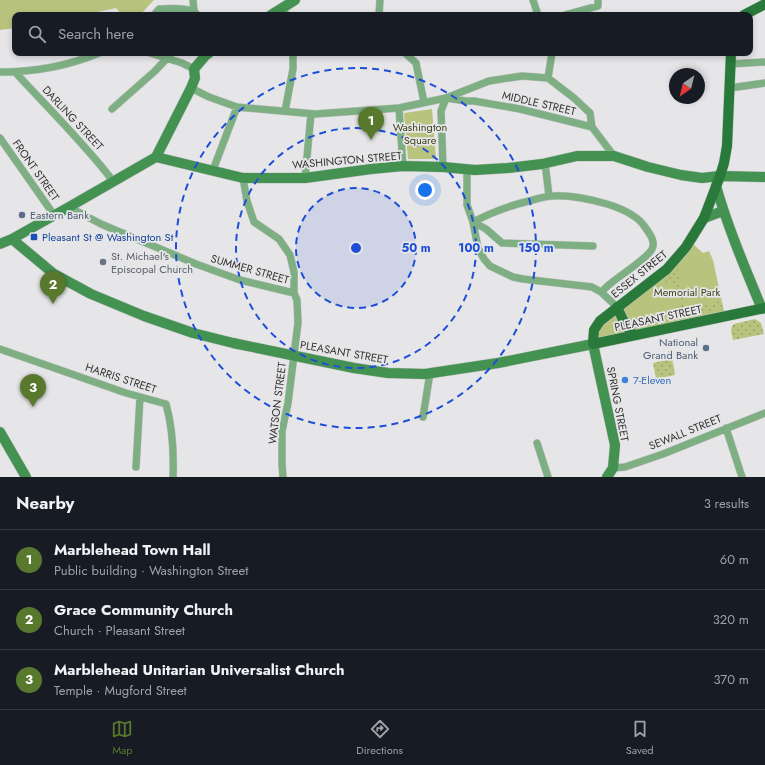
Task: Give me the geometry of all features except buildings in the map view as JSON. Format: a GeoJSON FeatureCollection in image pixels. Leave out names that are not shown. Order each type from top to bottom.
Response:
{"type":"FeatureCollection","features":[{"type":"Feature","properties":{"kind":"main road"},"geometry":{"type":"LineString","coordinates":[[284,12],[295,0]]}},
{"type":"Feature","properties":{"kind":"main road"},"geometry":{"type":"LineString","coordinates":[[750,12],[765,4]]}},
{"type":"Feature","properties":{"kind":"main road"},"geometry":{"type":"LineString","coordinates":[[0,244],[12,239],[156,157],[191,88],[195,78],[194,69],[205,56]]}},
{"type":"Feature","properties":{"kind":"main road","name":"ESSEX STREET"},"geometry":{"type":"LineString","coordinates":[[593,344],[593,336],[596,326],[600,321],[661,273],[676,259],[692,238],[704,218],[720,176],[727,146],[731,56]]}},
{"type":"Feature","properties":{"kind":"main road","name":"WASHINGTON STREET"},"geometry":{"type":"LineString","coordinates":[[156,157],[243,178],[305,178],[403,166],[467,169],[508,168],[545,163],[577,156],[614,156],[648,167],[681,175],[702,178],[720,176],[765,177]]}},
{"type":"Feature","properties":{"kind":"main road"},"geometry":{"type":"LineString","coordinates":[[716,186],[723,211],[740,256],[764,311]]}},
{"type":"Feature","properties":{"kind":"main road"},"geometry":{"type":"LineString","coordinates":[[704,218],[723,211]]}},
{"type":"Feature","properties":{"kind":"main road","name":"PLEASANT STREET"},"geometry":{"type":"LineString","coordinates":[[12,239],[54,274],[91,294],[124,308],[193,333],[294,356],[388,373],[430,373],[498,363],[633,335],[764,311]]}},
{"type":"Feature","properties":{"kind":"main road"},"geometry":{"type":"LineString","coordinates":[[617,307],[624,322],[633,335]]}},
{"type":"Feature","properties":{"kind":"main road","name":"SPRING STREET"},"geometry":{"type":"LineString","coordinates":[[593,344],[615,444],[610,473]]}},
{"type":"Feature","properties":{"kind":"main road"},"geometry":{"type":"LineString","coordinates":[[0,432],[26,477]]}},
{"type":"Feature","properties":{"kind":"street"},"geometry":{"type":"LineString","coordinates":[[156,12],[159,9],[159,0]]}},
{"type":"Feature","properties":{"kind":"street"},"geometry":{"type":"LineString","coordinates":[[192,0],[196,12]]}},
{"type":"Feature","properties":{"kind":"street"},"geometry":{"type":"LineString","coordinates":[[379,12],[380,0]]}},
{"type":"Feature","properties":{"kind":"street"},"geometry":{"type":"LineString","coordinates":[[533,0],[537,12]]}},
{"type":"Feature","properties":{"kind":"street"},"geometry":{"type":"LineString","coordinates":[[576,12],[598,6],[598,0]]}},
{"type":"Feature","properties":{"kind":"street"},"geometry":{"type":"LineString","coordinates":[[159,9],[185,9],[193,12]]}},
{"type":"Feature","properties":{"kind":"street"},"geometry":{"type":"LineString","coordinates":[[0,72],[15,72],[49,68],[77,62],[92,56]]}},
{"type":"Feature","properties":{"kind":"street"},"geometry":{"type":"LineString","coordinates":[[158,56],[182,63],[194,69]]}},
{"type":"Feature","properties":{"kind":"street"},"geometry":{"type":"LineString","coordinates":[[112,109],[169,56]]}},
{"type":"Feature","properties":{"kind":"street"},"geometry":{"type":"LineString","coordinates":[[284,111],[293,69],[293,56]]}},
{"type":"Feature","properties":{"kind":"street"},"geometry":{"type":"LineString","coordinates":[[408,56],[416,63],[424,102]]}},
{"type":"Feature","properties":{"kind":"street"},"geometry":{"type":"LineString","coordinates":[[548,78],[552,56]]}},
{"type":"Feature","properties":{"kind":"street"},"geometry":{"type":"LineString","coordinates":[[730,64],[765,62]]}},
{"type":"Feature","properties":{"kind":"street","name":"DARLING STREET"},"geometry":{"type":"LineString","coordinates":[[15,72],[51,112],[97,159],[113,181]]}},
{"type":"Feature","properties":{"kind":"street"},"geometry":{"type":"LineString","coordinates":[[191,88],[209,97],[237,107],[312,114],[399,108],[446,98],[489,81],[522,76],[548,78],[574,98],[590,113],[592,127],[614,156]]}},
{"type":"Feature","properties":{"kind":"street"},"geometry":{"type":"LineString","coordinates":[[730,88],[765,83]]}},
{"type":"Feature","properties":{"kind":"street"},"geometry":{"type":"LineString","coordinates":[[443,167],[441,111],[446,98]]}},
{"type":"Feature","properties":{"kind":"street","name":"MIDDLE STREET"},"geometry":{"type":"LineString","coordinates":[[446,98],[520,109],[592,127]]}},
{"type":"Feature","properties":{"kind":"street"},"geometry":{"type":"LineString","coordinates":[[213,170],[237,107]]}},
{"type":"Feature","properties":{"kind":"street"},"geometry":{"type":"LineString","coordinates":[[399,108],[403,166]]}},
{"type":"Feature","properties":{"kind":"street"},"geometry":{"type":"LineString","coordinates":[[305,178],[312,114]]}},
{"type":"Feature","properties":{"kind":"street","name":"FRONT STREET"},"geometry":{"type":"LineString","coordinates":[[0,138],[54,215]]}},
{"type":"Feature","properties":{"kind":"street"},"geometry":{"type":"LineString","coordinates":[[545,163],[549,196]]}},
{"type":"Feature","properties":{"kind":"street"},"geometry":{"type":"LineString","coordinates":[[467,169],[467,205],[473,222],[478,248],[490,266],[513,277],[533,281],[592,287],[601,292],[617,307]]}},
{"type":"Feature","properties":{"kind":"street","name":"WATSON STREET"},"geometry":{"type":"LineString","coordinates":[[243,178],[247,201],[254,222],[279,239],[290,255],[294,272],[294,293],[297,300],[298,324],[288,403],[282,431],[283,477]]}},
{"type":"Feature","properties":{"kind":"street"},"geometry":{"type":"LineString","coordinates":[[473,222],[490,212],[507,206],[549,196],[571,196],[592,200],[616,207],[632,215],[644,224],[653,241],[652,250],[642,260],[609,284],[601,292]]}},
{"type":"Feature","properties":{"kind":"street","name":"SUMMER STREET"},"geometry":{"type":"LineString","coordinates":[[69,207],[101,224],[196,264],[240,280],[294,293]]}},
{"type":"Feature","properties":{"kind":"street"},"geometry":{"type":"LineString","coordinates":[[473,222],[486,229],[502,243],[593,246]]}},
{"type":"Feature","properties":{"kind":"street","name":"HARRIS STREET"},"geometry":{"type":"LineString","coordinates":[[0,349],[126,393],[166,404],[172,424],[174,460],[173,477]]}},
{"type":"Feature","properties":{"kind":"street"},"geometry":{"type":"LineString","coordinates":[[423,417],[430,373]]}},
{"type":"Feature","properties":{"kind":"street"},"geometry":{"type":"LineString","coordinates":[[136,467],[140,396]]}},
{"type":"Feature","properties":{"kind":"street","name":"SEWALL STREET"},"geometry":{"type":"LineString","coordinates":[[610,473],[663,454],[765,413]]}},
{"type":"Feature","properties":{"kind":"street"},"geometry":{"type":"LineString","coordinates":[[726,428],[742,477]]}},
{"type":"Feature","properties":{"kind":"street"},"geometry":{"type":"LineString","coordinates":[[537,443],[548,477]]}},
{"type":"Feature","properties":{"kind":"green space"},"geometry":{"type":"Polygon","coordinates":[[[0,0],[154,0],[143,12],[119,12],[116,8],[98,12],[12,12],[12,28],[0,30],[0,0]]]}},
{"type":"Feature","properties":{"kind":"green space","name":"Washington Square"},"geometry":{"type":"Polygon","coordinates":[[[432,109],[436,159],[408,159],[404,113],[432,109]]]}},
{"type":"Feature","properties":{"kind":"green space","name":"Memorial Park"},"geometry":{"type":"Polygon","coordinates":[[[690,241],[703,253],[709,251],[713,260],[725,316],[593,344],[594,330],[650,282],[690,241]]]}},
{"type":"Feature","properties":{"kind":"green space"},"geometry":{"type":"Polygon","coordinates":[[[678,269],[688,315],[681,316],[676,291],[674,287],[665,282],[678,269]]]}},
{"type":"Feature","properties":{"kind":"green space"},"geometry":{"type":"Polygon","coordinates":[[[721,301],[723,308],[690,315],[688,308],[721,301]]]}},
{"type":"Feature","properties":{"kind":"green space"},"geometry":{"type":"Polygon","coordinates":[[[755,319],[761,323],[764,334],[733,340],[731,329],[734,324],[755,319]]]}},
{"type":"Feature","properties":{"kind":"green space"},"geometry":{"type":"Polygon","coordinates":[[[668,351],[671,351],[675,375],[656,379],[653,363],[670,359],[668,351]]]}},
{"type":"Feature","properties":{"kind":"place","name":"Marblehead Town Hall"},"geometry":{"type":"Point","coordinates":[371,140]}},
{"type":"Feature","properties":{"kind":"place","name":"Eastern Bank"},"geometry":{"type":"Point","coordinates":[22,215]}},
{"type":"Feature","properties":{"kind":"place","name":"Pleasant St @ Washington St"},"geometry":{"type":"Point","coordinates":[34,237]}},
{"type":"Feature","properties":{"kind":"place","name":"St. Michael's Episcopal Church"},"geometry":{"type":"Point","coordinates":[103,262]}},
{"type":"Feature","properties":{"kind":"place","name":"Grace Community Church"},"geometry":{"type":"Point","coordinates":[53,304]}},
{"type":"Feature","properties":{"kind":"place","name":"National Grand Bank"},"geometry":{"type":"Point","coordinates":[706,348]}},
{"type":"Feature","properties":{"kind":"place","name":"7-Eleven"},"geometry":{"type":"Point","coordinates":[625,380]}},
{"type":"Feature","properties":{"kind":"place","name":"Marblehead Unitarian Universalist Church"},"geometry":{"type":"Point","coordinates":[33,407]}}]}
